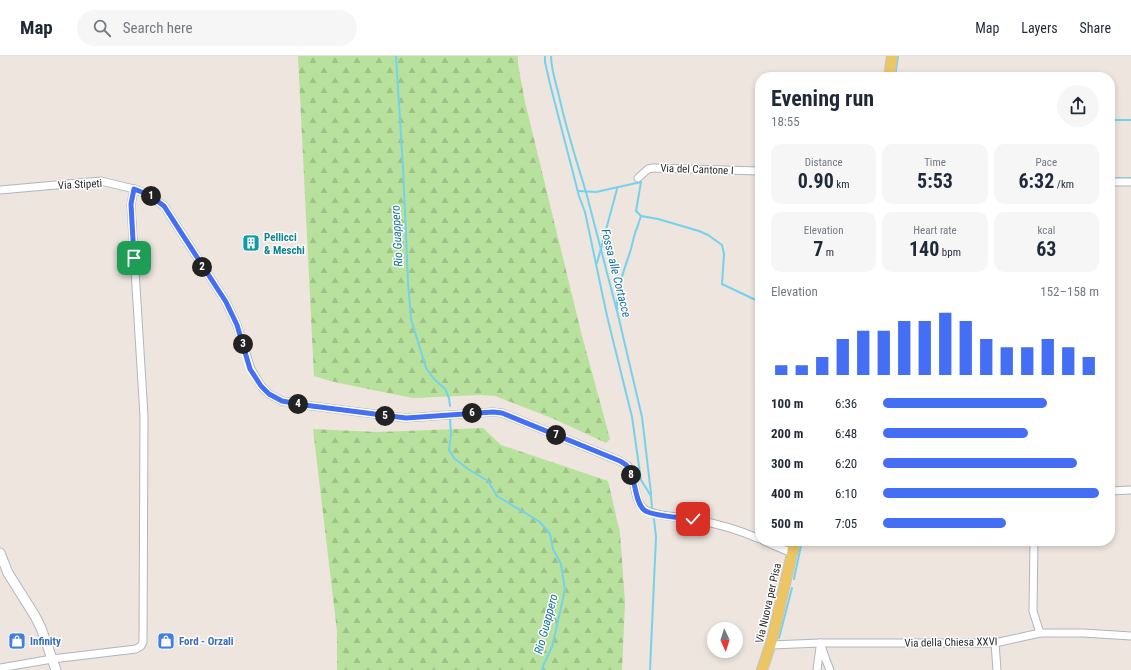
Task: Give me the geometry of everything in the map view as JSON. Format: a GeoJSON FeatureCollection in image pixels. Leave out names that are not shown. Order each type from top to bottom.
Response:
{"type":"FeatureCollection","features":[{"type":"Feature","properties":{"kind":"main road"},"geometry":{"type":"LineString","coordinates":[[890,72],[892,56]]}},
{"type":"Feature","properties":{"kind":"main road","name":"Via Nuova per Pisa"},"geometry":{"type":"LineString","coordinates":[[762,670],[770,645],[793,546]]}},
{"type":"Feature","properties":{"kind":"street","name":"Via del Cantone I"},"geometry":{"type":"LineString","coordinates":[[638,178],[648,169],[653,168],[755,171]]}},
{"type":"Feature","properties":{"kind":"street","name":"Via Stipeti"},"geometry":{"type":"LineString","coordinates":[[0,190],[100,181],[134,189],[149,195],[164,206],[226,302],[237,325],[250,369],[254,376],[269,394],[282,401],[406,418],[493,412],[502,413],[620,461],[627,466],[641,506],[645,511],[654,514],[693,519],[736,530],[755,537]]}},
{"type":"Feature","properties":{"kind":"street"},"geometry":{"type":"LineString","coordinates":[[1115,182],[1131,182]]}},
{"type":"Feature","properties":{"kind":"street"},"geometry":{"type":"LineString","coordinates":[[0,668],[52,659],[136,649],[141,646],[143,642],[144,416],[131,204],[134,189]]}},
{"type":"Feature","properties":{"kind":"street"},"geometry":{"type":"LineString","coordinates":[[1115,491],[1131,490]]}},
{"type":"Feature","properties":{"kind":"street"},"geometry":{"type":"LineString","coordinates":[[1115,495],[1131,495]]}},
{"type":"Feature","properties":{"kind":"street"},"geometry":{"type":"LineString","coordinates":[[776,546],[792,553]]}},
{"type":"Feature","properties":{"kind":"street"},"geometry":{"type":"LineString","coordinates":[[1034,546],[1033,612],[1040,633]]}},
{"type":"Feature","properties":{"kind":"street"},"geometry":{"type":"LineString","coordinates":[[0,553],[8,573],[36,616],[45,636],[56,670]]}},
{"type":"Feature","properties":{"kind":"street","name":"Via della Chiesa XXVI"},"geometry":{"type":"LineString","coordinates":[[770,645],[820,643],[995,643],[1040,633],[1083,633],[1131,636]]}},
{"type":"Feature","properties":{"kind":"street"},"geometry":{"type":"LineString","coordinates":[[817,670],[820,643]]}},
{"type":"Feature","properties":{"kind":"street"},"geometry":{"type":"LineString","coordinates":[[820,643],[830,670]]}},
{"type":"Feature","properties":{"kind":"street"},"geometry":{"type":"LineString","coordinates":[[995,643],[997,670]]}},
{"type":"Feature","properties":{"kind":"green space"},"geometry":{"type":"Polygon","coordinates":[[[298,56],[518,56],[518,64],[525,102],[581,332],[610,439],[606,443],[554,419],[495,396],[480,395],[413,398],[330,381],[314,376],[298,56]]]}},
{"type":"Feature","properties":{"kind":"green space"},"geometry":{"type":"Polygon","coordinates":[[[483,428],[501,445],[608,481],[620,533],[625,602],[622,670],[337,670],[337,631],[313,429],[378,432],[483,428]]]}},
{"type":"Feature","properties":{"kind":"waterway","name":"Rio Guappero"},"geometry":{"type":"LineString","coordinates":[[396,56],[411,319],[426,368],[434,379],[445,389],[449,398],[450,406]]}},
{"type":"Feature","properties":{"kind":"waterway"},"geometry":{"type":"LineString","coordinates":[[545,56],[550,84],[579,196],[585,212],[607,316],[632,417],[641,480],[651,496],[652,508]]}},
{"type":"Feature","properties":{"kind":"waterway","name":"Fossa alle Cortacce"},"geometry":{"type":"LineString","coordinates":[[551,56],[553,71],[565,120],[586,192],[618,315],[642,417],[651,496]]}},
{"type":"Feature","properties":{"kind":"waterway"},"geometry":{"type":"LineString","coordinates":[[896,72],[898,56]]}},
{"type":"Feature","properties":{"kind":"waterway"},"geometry":{"type":"LineString","coordinates":[[1115,120],[1131,120]]}},
{"type":"Feature","properties":{"kind":"waterway"},"geometry":{"type":"LineString","coordinates":[[1115,178],[1131,178]]}},
{"type":"Feature","properties":{"kind":"waterway"},"geometry":{"type":"LineString","coordinates":[[579,191],[596,192],[641,182],[636,211],[641,216],[658,219],[699,231],[708,235],[722,245],[724,254],[722,284],[755,300]]}},
{"type":"Feature","properties":{"kind":"waterway"},"geometry":{"type":"LineString","coordinates":[[597,263],[617,189]]}},
{"type":"Feature","properties":{"kind":"waterway"},"geometry":{"type":"LineString","coordinates":[[637,228],[641,216]]}},
{"type":"Feature","properties":{"kind":"waterway"},"geometry":{"type":"LineString","coordinates":[[617,310],[619,286],[637,228]]}},
{"type":"Feature","properties":{"kind":"waterway","name":"Rio Guappero"},"geometry":{"type":"LineString","coordinates":[[450,419],[451,434],[449,450],[454,458],[468,469],[488,481],[497,496],[540,522],[550,534],[553,549],[561,564],[565,590],[552,647],[542,670]]}},
{"type":"Feature","properties":{"kind":"waterway"},"geometry":{"type":"LineString","coordinates":[[650,670],[656,537],[654,519]]}},
{"type":"Feature","properties":{"kind":"waterway"},"geometry":{"type":"LineString","coordinates":[[794,579],[801,546]]}},
{"type":"Feature","properties":{"kind":"waterway"},"geometry":{"type":"LineString","coordinates":[[779,638],[792,588]]}},
{"type":"Feature","properties":{"kind":"place","name":"Pellicci & Meschi"},"geometry":{"type":"Point","coordinates":[251,243]}},
{"type":"Feature","properties":{"kind":"place","name":"Infinity"},"geometry":{"type":"Point","coordinates":[17,641]}},
{"type":"Feature","properties":{"kind":"place","name":"Ford - Orzali"},"geometry":{"type":"Point","coordinates":[166,641]}},
{"type":"Feature","properties":{"kind":"route"},"geometry":{"type":"LineString","coordinates":[[134,258],[131,204],[134,189],[149,195],[164,206],[226,302],[237,325],[250,369],[261,386],[269,394],[282,401],[304,405],[406,418],[493,412],[502,413],[620,461],[627,466],[638,500],[645,511],[654,514],[693,519]]}}]}
